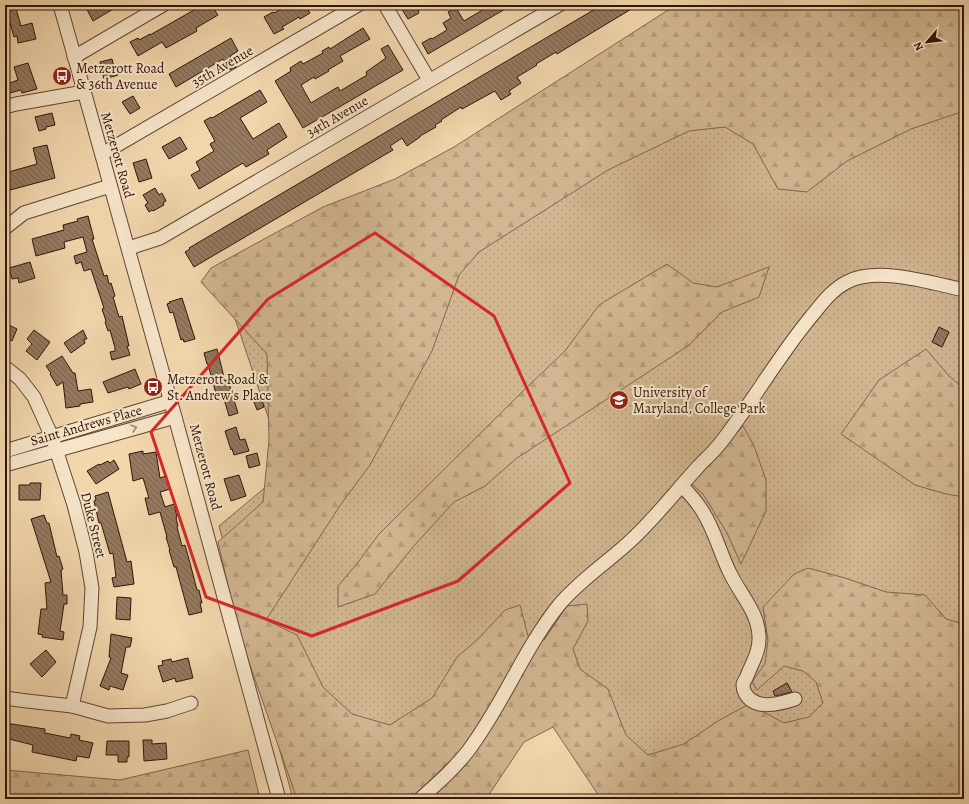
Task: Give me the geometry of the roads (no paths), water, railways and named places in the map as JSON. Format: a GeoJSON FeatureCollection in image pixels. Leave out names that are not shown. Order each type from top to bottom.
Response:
{"type":"FeatureCollection","features":[{"type":"Feature","properties":{"kind":"street","name":"Metzerott Road"},"geometry":{"type":"LineString","coordinates":[[60,5],[176,417],[279,799]]}},
{"type":"Feature","properties":{"kind":"street"},"geometry":{"type":"LineString","coordinates":[[74,57],[163,5]]}},
{"type":"Feature","properties":{"kind":"street","name":"35th Avenue"},"geometry":{"type":"LineString","coordinates":[[102,154],[358,5]]}},
{"type":"Feature","properties":{"kind":"street"},"geometry":{"type":"LineString","coordinates":[[385,5],[429,80]]}},
{"type":"Feature","properties":{"kind":"street","name":"34th Avenue"},"geometry":{"type":"LineString","coordinates":[[128,248],[160,238],[558,5]]}},
{"type":"Feature","properties":{"kind":"street"},"geometry":{"type":"LineString","coordinates":[[5,107],[84,92]]}},
{"type":"Feature","properties":{"kind":"street"},"geometry":{"type":"LineString","coordinates":[[5,228],[24,212],[110,186]]}},
{"type":"Feature","properties":{"kind":"street"},"geometry":{"type":"LineString","coordinates":[[420,799],[467,751],[485,726],[535,640],[560,604],[584,580],[640,532],[720,444],[747,408],[773,367],[802,328],[836,288],[848,281],[865,276],[879,275],[922,280],[964,290]]}},
{"type":"Feature","properties":{"kind":"street","name":"Duke Street"},"geometry":{"type":"LineString","coordinates":[[5,367],[20,379],[34,397],[52,437],[86,552],[92,588],[90,627],[72,706]]}},
{"type":"Feature","properties":{"kind":"street","name":"Saint Andrews Place"},"geometry":{"type":"LineString","coordinates":[[5,451],[171,401]]}},
{"type":"Feature","properties":{"kind":"street","name":"Saint Andrews Place"},"geometry":{"type":"LineString","coordinates":[[5,465],[176,417]]}},
{"type":"Feature","properties":{"kind":"street"},"geometry":{"type":"LineString","coordinates":[[682,486],[704,513],[730,574],[753,612],[758,624],[760,637],[758,649],[743,684],[744,692],[749,699],[756,704],[780,704],[795,699]]}},
{"type":"Feature","properties":{"kind":"street"},"geometry":{"type":"LineString","coordinates":[[5,698],[72,706],[108,716],[145,715],[167,712],[191,703]]}},
{"type":"Feature","properties":{"kind":"place","name":"Metzerott Road & 36th Avenue"},"geometry":{"type":"Point","coordinates":[62,76]}},
{"type":"Feature","properties":{"kind":"place","name":"Metzerott Road & St. Andrew's Place"},"geometry":{"type":"Point","coordinates":[153,387]}},
{"type":"Feature","properties":{"kind":"place","name":"University of Maryland, College Park"},"geometry":{"type":"Point","coordinates":[619,400]}}]}
